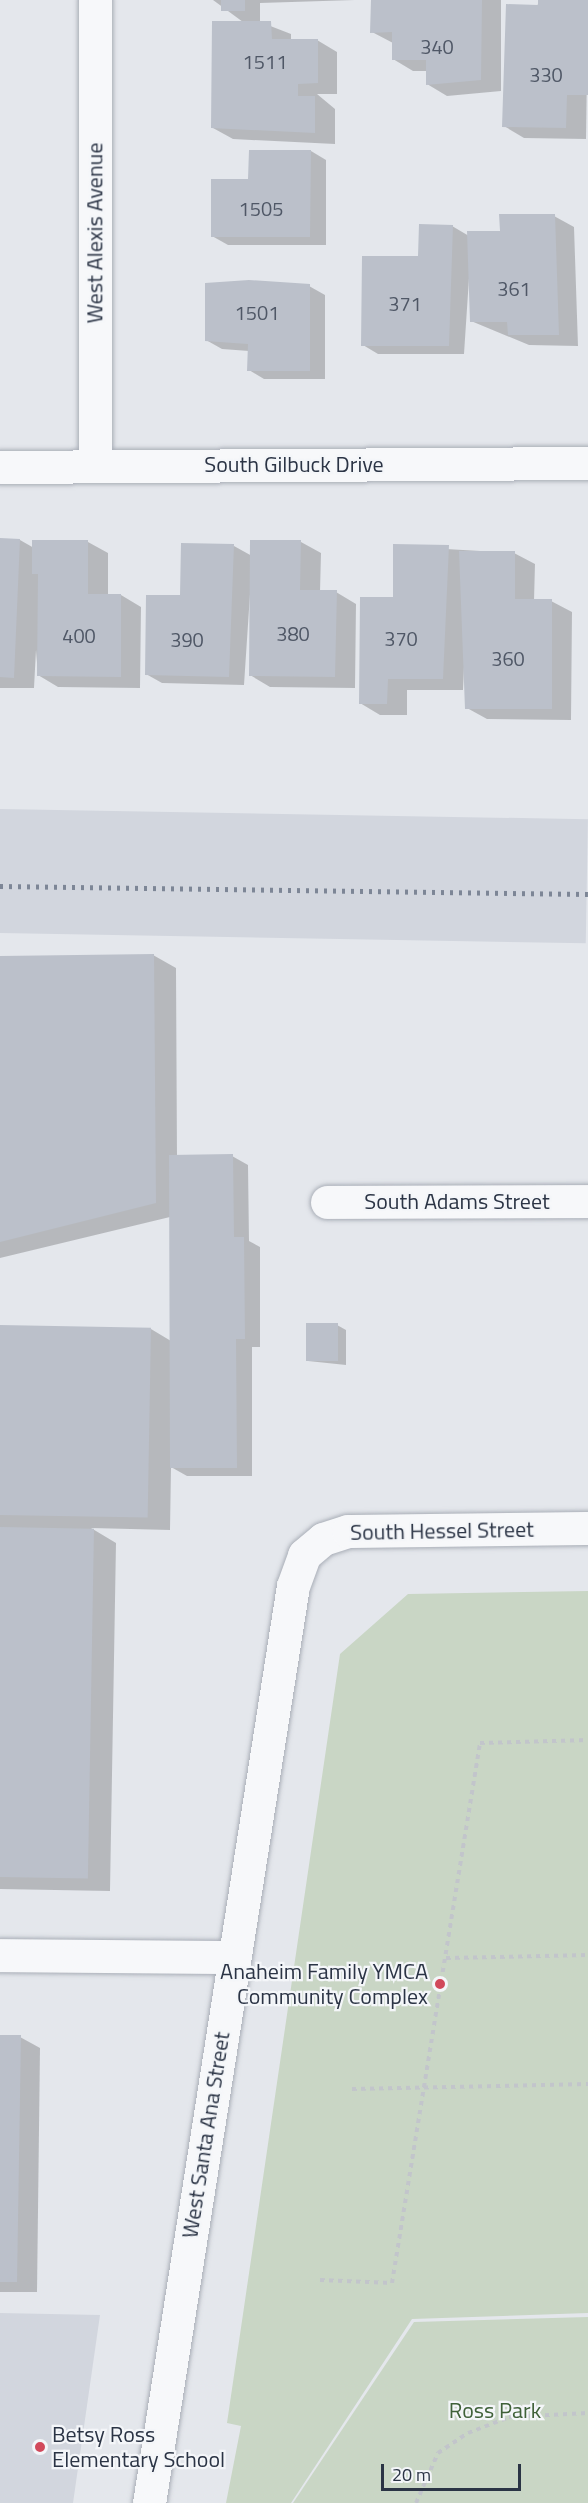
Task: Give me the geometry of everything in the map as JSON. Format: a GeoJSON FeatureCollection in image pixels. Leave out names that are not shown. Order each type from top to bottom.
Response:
{"type":"FeatureCollection","features":[{"type":"Feature","properties":{"kind":"street","name":"West Alexis Avenue"},"geometry":{"type":"LineString","coordinates":[[95,0],[95,466]]}},
{"type":"Feature","properties":{"kind":"street","name":"South Gilbuck Drive"},"geometry":{"type":"LineString","coordinates":[[0,467],[588,463]]}},
{"type":"Feature","properties":{"kind":"street","name":"South Adams Street"},"geometry":{"type":"LineString","coordinates":[[327,1202],[588,1201]]}},
{"type":"Feature","properties":{"kind":"street","name":"South Hessel Street"},"geometry":{"type":"LineString","coordinates":[[304,1555],[323,1539],[348,1531],[588,1528]]}},
{"type":"Feature","properties":{"kind":"street","name":"West Santa Ana Street"},"geometry":{"type":"LineString","coordinates":[[149,2503],[233,1956],[293,1586],[304,1555]]}},
{"type":"Feature","properties":{"kind":"street"},"geometry":{"type":"LineString","coordinates":[[0,1955],[233,1956]]}},
{"type":"Feature","properties":{"kind":"path"},"geometry":{"type":"LineString","coordinates":[[320,2280],[392,2283],[480,1743],[588,1740]]}},
{"type":"Feature","properties":{"kind":"path"},"geometry":{"type":"LineString","coordinates":[[446,1958],[588,1955]]}},
{"type":"Feature","properties":{"kind":"path"},"geometry":{"type":"LineString","coordinates":[[352,2089],[588,2084]]}},
{"type":"Feature","properties":{"kind":"path"},"geometry":{"type":"LineString","coordinates":[[416,2503],[419,2485],[438,2453],[468,2433],[508,2417],[588,2413]]}},
{"type":"Feature","properties":{"kind":"shaded area"},"geometry":{"type":"Polygon","coordinates":[[[0,809],[588,819],[586,943],[0,933],[0,809]]]}},
{"type":"Feature","properties":{"kind":"shaded area","name":"Betsy Ross Elementary School"},"geometry":{"type":"Polygon","coordinates":[[[0,2313],[100,2315],[73,2503],[0,2503],[0,2313]]]}},
{"type":"Feature","properties":{"kind":"green space","name":"Anaheim Family YMCA Community Complex"},"geometry":{"type":"Polygon","coordinates":[[[588,1591],[588,2313],[412,2319],[291,2503],[226,2503],[241,2426],[227,2423],[340,1654],[408,1594],[588,1591]]]}},
{"type":"Feature","properties":{"kind":"green space","name":"Ross Park"},"geometry":{"type":"Polygon","coordinates":[[[588,2317],[588,2503],[293,2503],[414,2322],[588,2317]]]}},
{"type":"Feature","properties":{"kind":"building"},"geometry":{"type":"Polygon","coordinates":[[[221,0],[245,0],[245,11],[221,11],[221,0]]]}},
{"type":"Feature","properties":{"kind":"building"},"geometry":{"type":"Polygon","coordinates":[[[371,0],[482,0],[481,80],[426,85],[426,60],[392,60],[392,32],[370,33],[371,0]]]}},
{"type":"Feature","properties":{"kind":"building"},"geometry":{"type":"Polygon","coordinates":[[[538,0],[588,0],[588,95],[567,95],[566,128],[502,127],[506,4],[538,5],[538,0]]]}},
{"type":"Feature","properties":{"kind":"building"},"geometry":{"type":"Polygon","coordinates":[[[212,21],[271,21],[272,39],[318,39],[318,83],[298,84],[298,96],[315,96],[315,133],[211,128],[212,21]]]}},
{"type":"Feature","properties":{"kind":"building"},"geometry":{"type":"Polygon","coordinates":[[[249,150],[311,150],[310,237],[211,237],[211,179],[248,179],[249,150]]]}},
{"type":"Feature","properties":{"kind":"building"},"geometry":{"type":"Polygon","coordinates":[[[499,214],[555,214],[559,335],[508,335],[507,322],[470,322],[467,231],[500,231],[499,214]]]}},
{"type":"Feature","properties":{"kind":"building"},"geometry":{"type":"Polygon","coordinates":[[[419,224],[453,225],[449,346],[361,346],[362,256],[418,256],[419,224]]]}},
{"type":"Feature","properties":{"kind":"building"},"geometry":{"type":"Polygon","coordinates":[[[249,280],[310,284],[310,371],[247,371],[248,344],[205,341],[205,283],[249,280]]]}},
{"type":"Feature","properties":{"kind":"building"},"geometry":{"type":"Polygon","coordinates":[[[0,538],[20,539],[14,678],[0,677],[0,538]]]}},
{"type":"Feature","properties":{"kind":"building"},"geometry":{"type":"Polygon","coordinates":[[[32,540],[88,540],[88,594],[121,594],[121,677],[37,676],[38,574],[32,574],[32,540]]]}},
{"type":"Feature","properties":{"kind":"building"},"geometry":{"type":"Polygon","coordinates":[[[250,540],[301,540],[300,590],[337,590],[335,677],[249,676],[250,540]]]}},
{"type":"Feature","properties":{"kind":"building"},"geometry":{"type":"Polygon","coordinates":[[[181,543],[234,544],[229,677],[145,675],[146,595],[180,595],[181,543]]]}},
{"type":"Feature","properties":{"kind":"building"},"geometry":{"type":"Polygon","coordinates":[[[393,544],[449,545],[443,679],[388,679],[387,704],[359,704],[360,597],[393,597],[393,544]]]}},
{"type":"Feature","properties":{"kind":"building"},"geometry":{"type":"Polygon","coordinates":[[[459,551],[515,551],[515,599],[552,599],[552,709],[465,709],[459,551]]]}},
{"type":"Feature","properties":{"kind":"building"},"geometry":{"type":"Polygon","coordinates":[[[154,954],[156,1203],[0,1242],[0,956],[154,954]]]}},
{"type":"Feature","properties":{"kind":"building"},"geometry":{"type":"Polygon","coordinates":[[[233,1154],[234,1237],[244,1237],[245,1339],[236,1339],[237,1468],[170,1468],[169,1155],[233,1154]]]}},
{"type":"Feature","properties":{"kind":"building"},"geometry":{"type":"Polygon","coordinates":[[[306,1323],[338,1323],[338,1361],[306,1361],[306,1323]]]}},
{"type":"Feature","properties":{"kind":"building"},"geometry":{"type":"Polygon","coordinates":[[[0,1325],[151,1328],[148,1518],[0,1515],[0,1325]]]}},
{"type":"Feature","properties":{"kind":"building"},"geometry":{"type":"Polygon","coordinates":[[[0,1527],[94,1529],[88,1879],[0,1877],[0,1527]]]}},
{"type":"Feature","properties":{"kind":"building"},"geometry":{"type":"Polygon","coordinates":[[[0,2035],[21,2035],[17,2282],[0,2282],[0,2035]]]}},
{"type":"Feature","properties":{"kind":"railway"},"geometry":{"type":"LineString","coordinates":[[0,886],[588,894]]}},
{"type":"Feature","properties":{"kind":"place","name":"Anaheim Family YMCA Community Complex"},"geometry":{"type":"Point","coordinates":[440,1984]}},
{"type":"Feature","properties":{"kind":"place","name":"Betsy Ross Elementary School"},"geometry":{"type":"Point","coordinates":[40,2447]}}]}
